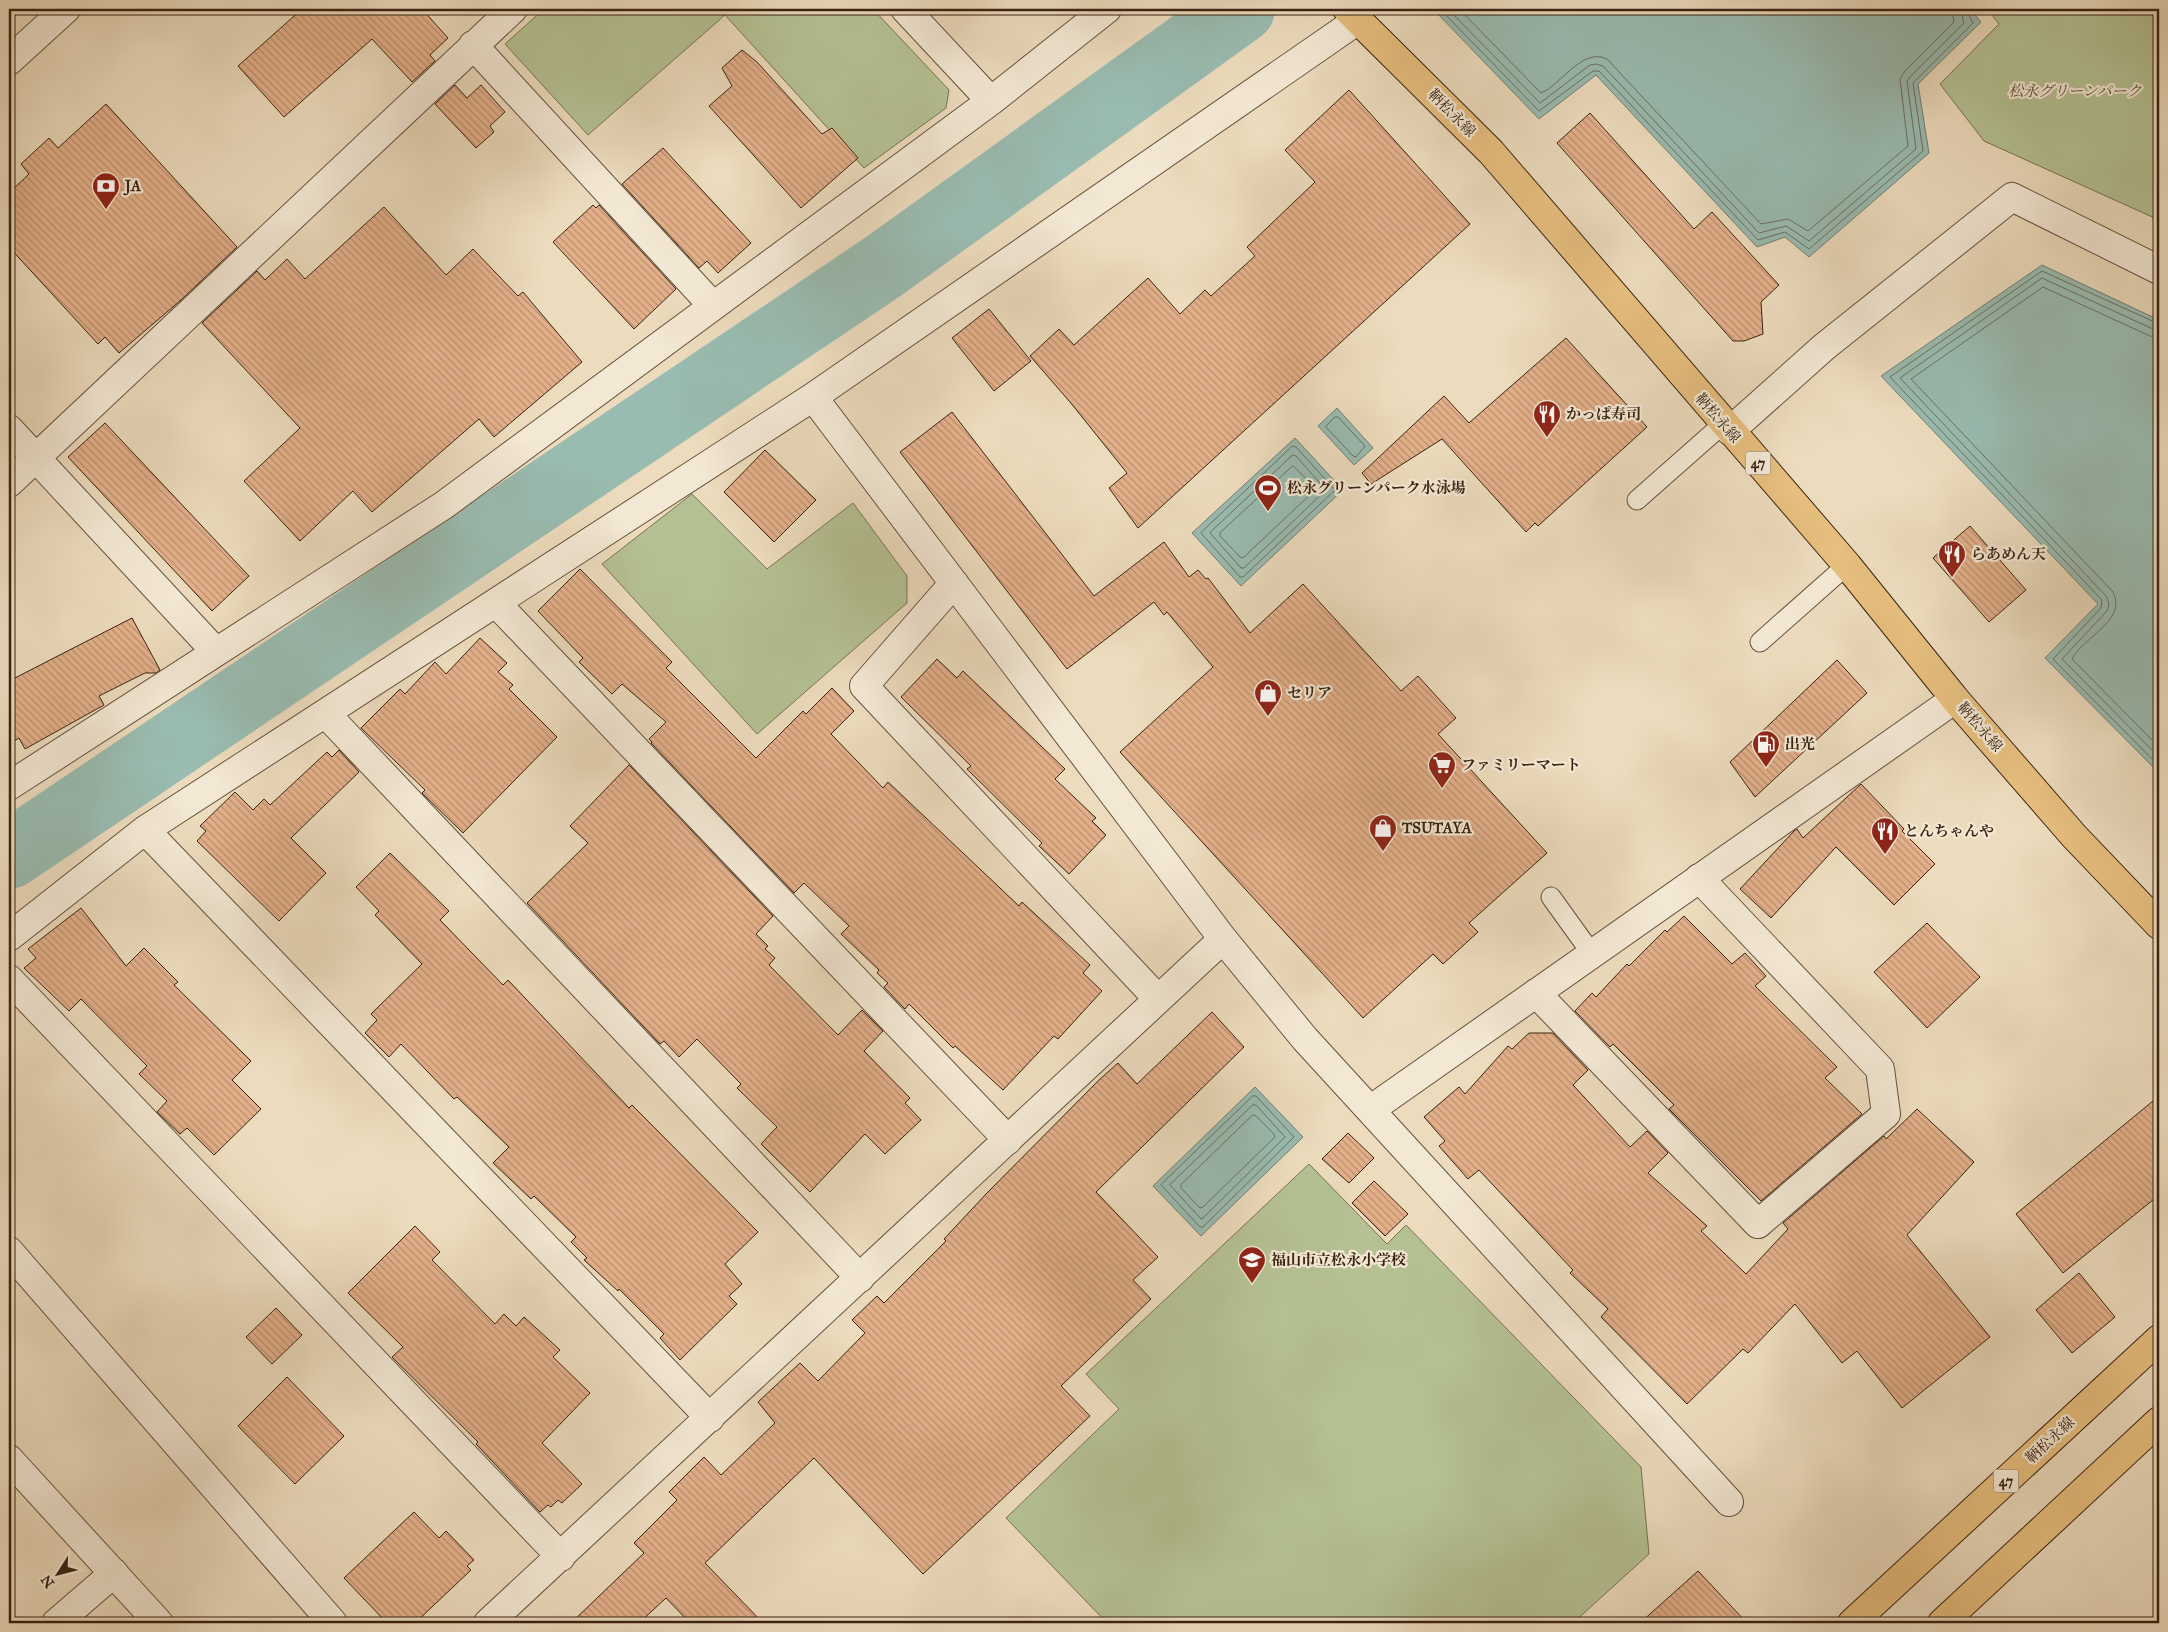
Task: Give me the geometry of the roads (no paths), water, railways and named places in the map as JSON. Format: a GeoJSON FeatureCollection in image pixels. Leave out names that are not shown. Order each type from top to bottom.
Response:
{"type":"FeatureCollection","features":[{"type":"Feature","properties":{"kind":"main road","name":"鞆松永線"},"geometry":{"type":"LineString","coordinates":[[1353,14],[1491,152],[1726,427],[1847,565],[1955,699],[2074,836],[2159,925]]}},
{"type":"Feature","properties":{"kind":"main road","name":"鞆松永線"},"geometry":{"type":"LineString","coordinates":[[1852,1623],[2159,1339]]}},
{"type":"Feature","properties":{"kind":"main road"},"geometry":{"type":"LineString","coordinates":[[1942,1623],[2159,1421]]}},
{"type":"Feature","properties":{"kind":"street"},"geometry":{"type":"LineString","coordinates":[[9,61],[66,9]]}},
{"type":"Feature","properties":{"kind":"street"},"geometry":{"type":"LineString","coordinates":[[9,483],[513,9]]}},
{"type":"Feature","properties":{"kind":"street"},"geometry":{"type":"LineString","coordinates":[[905,9],[991,101]]}},
{"type":"Feature","properties":{"kind":"street"},"geometry":{"type":"LineString","coordinates":[[9,786],[444,505],[991,101],[1107,9]]}},
{"type":"Feature","properties":{"kind":"street"},"geometry":{"type":"LineString","coordinates":[[9,938],[145,830],[813,397],[1353,14]]}},
{"type":"Feature","properties":{"kind":"street"},"geometry":{"type":"LineString","coordinates":[[473,45],[713,306]]}},
{"type":"Feature","properties":{"kind":"street"},"geometry":{"type":"LineString","coordinates":[[1726,427],[2012,197],[2159,270]]}},
{"type":"Feature","properties":{"kind":"street"},"geometry":{"type":"LineString","coordinates":[[813,397],[1223,939],[1305,1039],[1729,1502]]}},
{"type":"Feature","properties":{"kind":"street"},"geometry":{"type":"LineString","coordinates":[[9,429],[216,652]]}},
{"type":"Feature","properties":{"kind":"street"},"geometry":{"type":"LineString","coordinates":[[954,583],[864,686],[1158,999]]}},
{"type":"Feature","properties":{"kind":"street"},"geometry":{"type":"LineString","coordinates":[[496,603],[1008,1140]]}},
{"type":"Feature","properties":{"kind":"street"},"geometry":{"type":"LineString","coordinates":[[1370,1110],[1955,699]]}},
{"type":"Feature","properties":{"kind":"street"},"geometry":{"type":"LineString","coordinates":[[326,714],[860,1278]]}},
{"type":"Feature","properties":{"kind":"street"},"geometry":{"type":"LineString","coordinates":[[145,830],[710,1418]]}},
{"type":"Feature","properties":{"kind":"street"},"geometry":{"type":"LineString","coordinates":[[1536,993],[1758,1224],[1886,1114],[1880,1069],[1699,878]]}},
{"type":"Feature","properties":{"kind":"street"},"geometry":{"type":"LineString","coordinates":[[488,1623],[1223,939]]}},
{"type":"Feature","properties":{"kind":"street"},"geometry":{"type":"LineString","coordinates":[[9,978],[561,1557]]}},
{"type":"Feature","properties":{"kind":"street"},"geometry":{"type":"LineString","coordinates":[[9,1251],[334,1623]]}},
{"type":"Feature","properties":{"kind":"street"},"geometry":{"type":"LineString","coordinates":[[9,1459],[159,1623]]}},
{"type":"Feature","properties":{"kind":"street"},"geometry":{"type":"LineString","coordinates":[[56,1623],[114,1573]]}},
{"type":"Feature","properties":{"kind":"lane"},"geometry":{"type":"LineString","coordinates":[[1637,500],[1726,427]]}},
{"type":"Feature","properties":{"kind":"lane"},"geometry":{"type":"LineString","coordinates":[[1760,642],[1847,565]]}},
{"type":"Feature","properties":{"kind":"lane"},"geometry":{"type":"LineString","coordinates":[[1551,898],[1592,954]]}},
{"type":"Feature","properties":{"kind":"water"},"geometry":{"type":"Polygon","coordinates":[[[1433,9],[1970,9],[1981,22],[1918,84],[1929,153],[1809,257],[1785,237],[1757,247],[1596,75],[1539,119],[1433,9]]]}},
{"type":"Feature","properties":{"kind":"water"},"geometry":{"type":"Polygon","coordinates":[[[2042,265],[2159,320],[2159,773],[2045,658],[2098,604],[1881,376],[2042,265]]]}},
{"type":"Feature","properties":{"kind":"water"},"geometry":{"type":"Polygon","coordinates":[[[1337,408],[1373,448],[1354,465],[1318,426],[1337,408]]]}},
{"type":"Feature","properties":{"kind":"water","name":"松永グリーンパーク水泳場"},"geometry":{"type":"Polygon","coordinates":[[[1295,438],[1343,490],[1241,586],[1192,533],[1295,438]]]}},
{"type":"Feature","properties":{"kind":"water"},"geometry":{"type":"Polygon","coordinates":[[[1255,1087],[1303,1137],[1201,1236],[1153,1186],[1255,1087]]]}},
{"type":"Feature","properties":{"kind":"waterway"},"geometry":{"type":"LineString","coordinates":[[9,855],[884,266],[1241,9]]}},
{"type":"Feature","properties":{"kind":"place","name":"JA"},"geometry":{"type":"Point","coordinates":[106,210]}},
{"type":"Feature","properties":{"kind":"place","name":"かっぱ寿司"},"geometry":{"type":"Point","coordinates":[1547,438]}},
{"type":"Feature","properties":{"kind":"place","name":"松永グリーンパーク水泳場"},"geometry":{"type":"Point","coordinates":[1268,512]}},
{"type":"Feature","properties":{"kind":"place","name":"らあめん天"},"geometry":{"type":"Point","coordinates":[1952,578]}},
{"type":"Feature","properties":{"kind":"place","name":"セリア"},"geometry":{"type":"Point","coordinates":[1268,717]}},
{"type":"Feature","properties":{"kind":"place","name":"出光"},"geometry":{"type":"Point","coordinates":[1766,768]}},
{"type":"Feature","properties":{"kind":"place","name":"ファミリーマート"},"geometry":{"type":"Point","coordinates":[1442,789]}},
{"type":"Feature","properties":{"kind":"place","name":"TSUTAYA"},"geometry":{"type":"Point","coordinates":[1383,852]}},
{"type":"Feature","properties":{"kind":"place","name":"とんちゃんや"},"geometry":{"type":"Point","coordinates":[1885,855]}},
{"type":"Feature","properties":{"kind":"place","name":"福山市立松永小学校"},"geometry":{"type":"Point","coordinates":[1252,1284]}},
{"type":"Feature","properties":{"kind":"park label","name":"松永グリーンパーク"},"geometry":{"type":"Point","coordinates":[2075,91]}}]}
